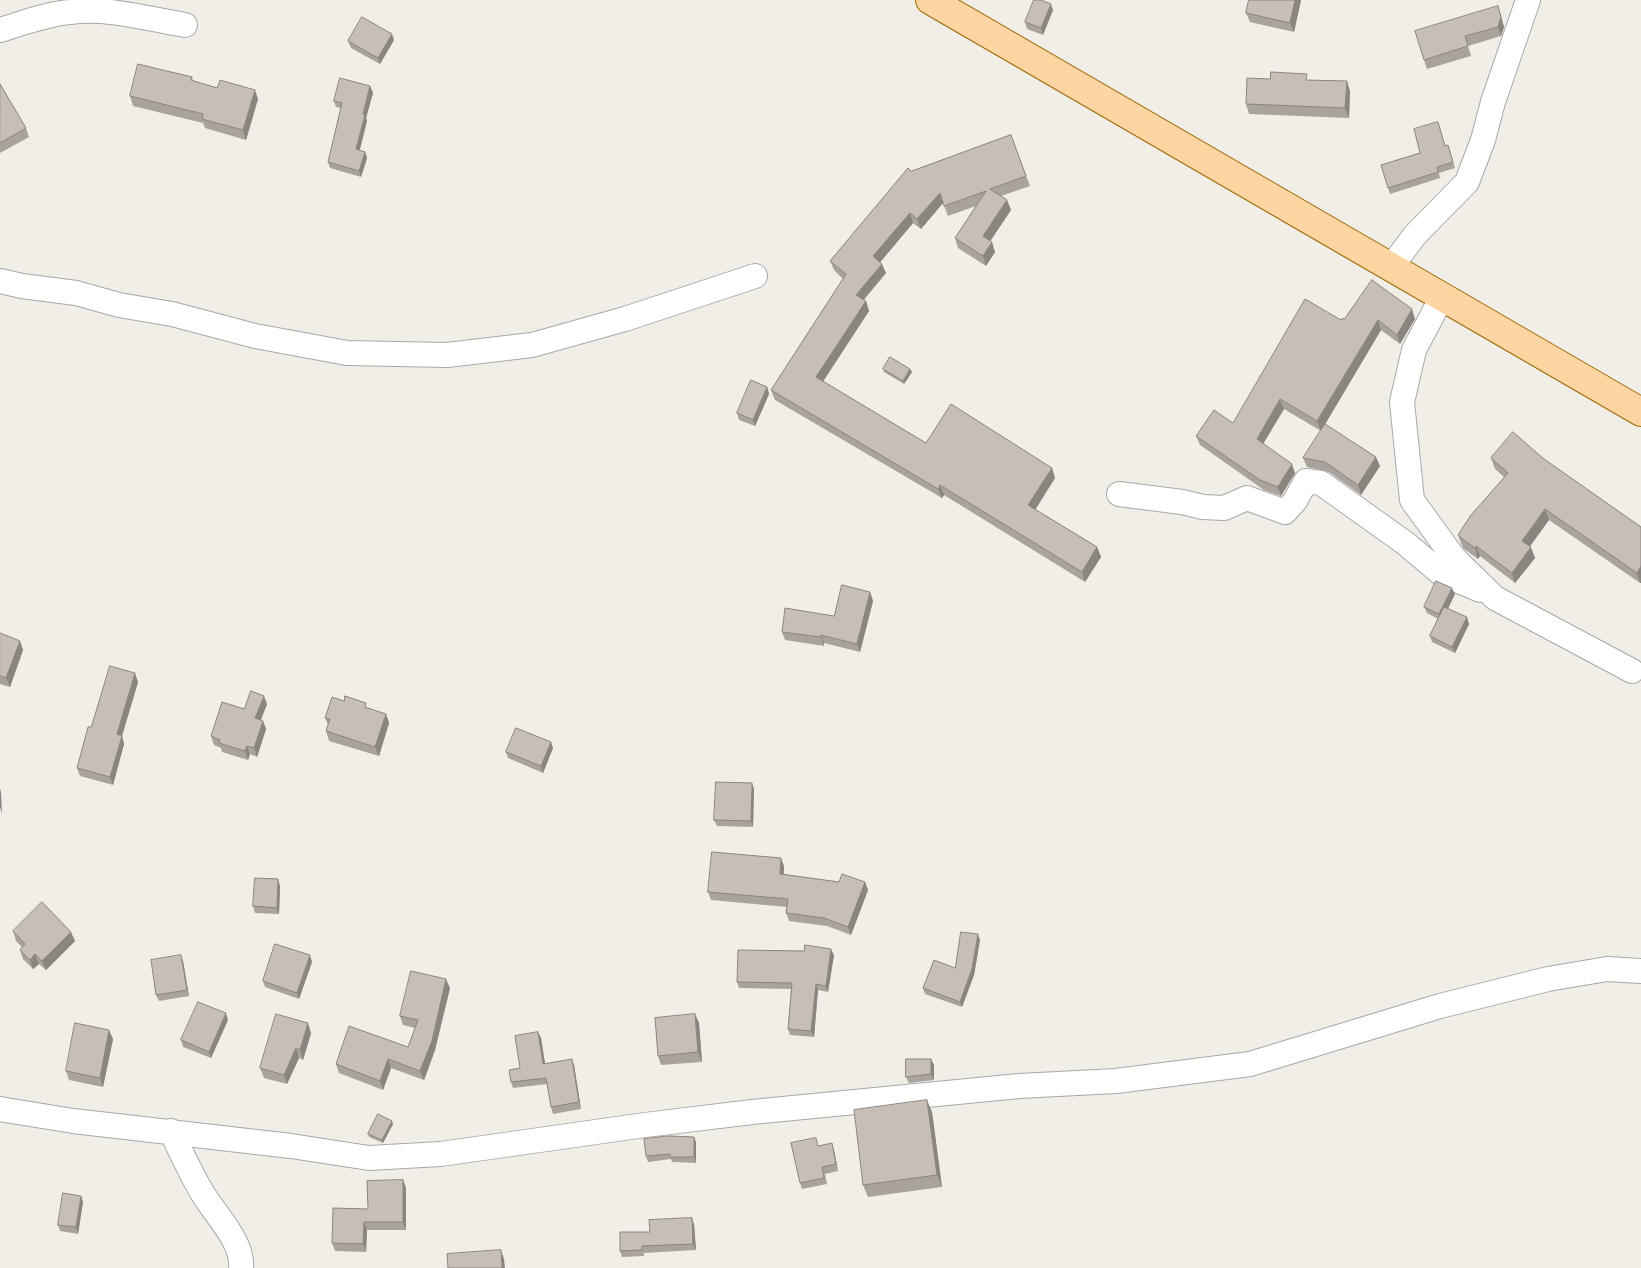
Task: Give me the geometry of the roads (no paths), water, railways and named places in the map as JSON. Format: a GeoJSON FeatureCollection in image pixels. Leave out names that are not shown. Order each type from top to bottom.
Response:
{"type":"FeatureCollection","features":[{"type":"Feature","properties":{"kind":"main road"},"geometry":{"type":"LineString","coordinates":[[930,0],[1641,412]]}},
{"type":"Feature","properties":{"kind":"street"},"geometry":{"type":"LineString","coordinates":[[1391,267],[1415,235],[1467,182],[1483,140],[1493,102],[1528,0]]}},
{"type":"Feature","properties":{"kind":"street"},"geometry":{"type":"LineString","coordinates":[[0,30],[41,17],[72,11],[108,12],[184,25]]}},
{"type":"Feature","properties":{"kind":"street"},"geometry":{"type":"LineString","coordinates":[[0,281],[22,286],[76,293],[119,305],[172,314],[255,336],[347,353],[447,355],[532,345],[624,319],[755,276]]}},
{"type":"Feature","properties":{"kind":"street"},"geometry":{"type":"LineString","coordinates":[[1442,297],[1414,350],[1402,402],[1412,500],[1454,558],[1495,598]]}},
{"type":"Feature","properties":{"kind":"street"},"geometry":{"type":"LineString","coordinates":[[1119,494],[1182,502],[1203,507],[1224,508],[1247,498],[1285,512],[1295,501],[1306,481],[1320,483],[1405,543],[1442,574],[1495,598],[1632,671]]}},
{"type":"Feature","properties":{"kind":"street"},"geometry":{"type":"LineString","coordinates":[[0,1109],[73,1121],[171,1131],[369,1158],[432,1155],[752,1112],[1019,1086],[1116,1081],[1250,1064],[1440,1006],[1548,979],[1607,969],[1641,972]]}},
{"type":"Feature","properties":{"kind":"street"},"geometry":{"type":"LineString","coordinates":[[171,1131],[202,1193],[238,1248],[242,1261],[241,1268]]}}]}
